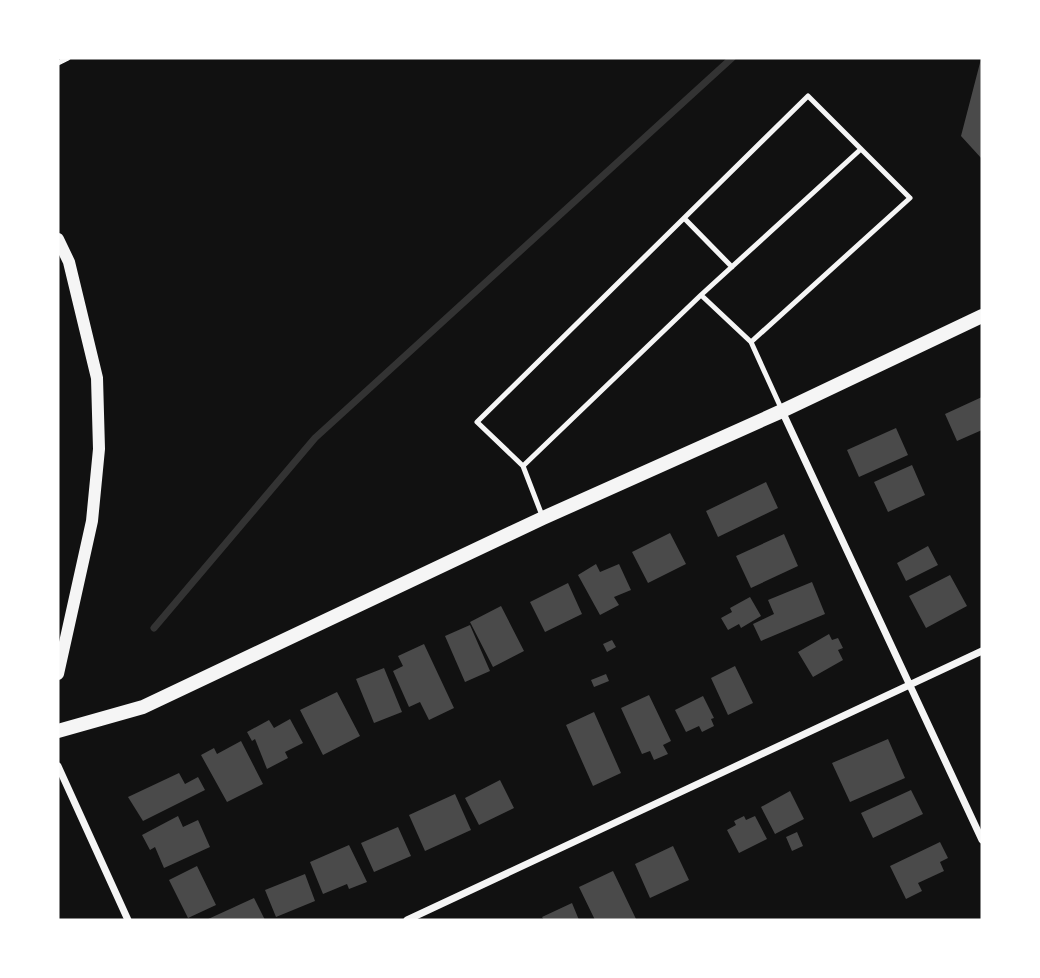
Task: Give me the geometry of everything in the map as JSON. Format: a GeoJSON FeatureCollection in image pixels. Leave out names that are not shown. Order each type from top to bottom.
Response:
{"type":"FeatureCollection","features":[{"type":"Feature","properties":{"kind":"main road"},"geometry":{"type":"LineString","coordinates":[[58,731],[143,707],[543,518],[782,411],[982,316]]}},
{"type":"Feature","properties":{"kind":"street"},"geometry":{"type":"LineString","coordinates":[[58,239],[69,262],[97,378],[99,449],[92,521],[58,674]]}},
{"type":"Feature","properties":{"kind":"street"},"geometry":{"type":"LineString","coordinates":[[782,411],[982,840]]}},
{"type":"Feature","properties":{"kind":"street"},"geometry":{"type":"LineString","coordinates":[[407,920],[982,651]]}},
{"type":"Feature","properties":{"kind":"street"},"geometry":{"type":"LineString","coordinates":[[58,766],[128,920]]}},
{"type":"Feature","properties":{"kind":"lane"},"geometry":{"type":"LineString","coordinates":[[58,62],[68,58]]}},
{"type":"Feature","properties":{"kind":"lane"},"geometry":{"type":"LineString","coordinates":[[543,518],[523,466],[477,422],[808,96],[910,198],[751,342]]}},
{"type":"Feature","properties":{"kind":"lane"},"geometry":{"type":"LineString","coordinates":[[523,466],[701,295],[862,149]]}},
{"type":"Feature","properties":{"kind":"lane"},"geometry":{"type":"LineString","coordinates":[[684,218],[732,267]]}},
{"type":"Feature","properties":{"kind":"lane"},"geometry":{"type":"LineString","coordinates":[[701,295],[751,342],[782,411]]}},
{"type":"Feature","properties":{"kind":"building"},"geometry":{"type":"Polygon","coordinates":[[[982,59],[982,159],[961,136],[982,59]]]}},
{"type":"Feature","properties":{"kind":"building"},"geometry":{"type":"Polygon","coordinates":[[[982,397],[982,430],[957,441],[945,414],[982,397]]]}},
{"type":"Feature","properties":{"kind":"building"},"geometry":{"type":"Polygon","coordinates":[[[896,428],[908,455],[859,477],[847,450],[896,428]]]}},
{"type":"Feature","properties":{"kind":"building"},"geometry":{"type":"Polygon","coordinates":[[[912,465],[925,495],[888,512],[874,482],[912,465]]]}},
{"type":"Feature","properties":{"kind":"building"},"geometry":{"type":"Polygon","coordinates":[[[766,482],[778,508],[718,537],[706,511],[766,482]]]}},
{"type":"Feature","properties":{"kind":"building"},"geometry":{"type":"Polygon","coordinates":[[[670,533],[686,564],[648,583],[632,552],[670,533]]]}},
{"type":"Feature","properties":{"kind":"building"},"geometry":{"type":"Polygon","coordinates":[[[784,534],[798,566],[751,588],[736,556],[784,534]]]}},
{"type":"Feature","properties":{"kind":"building"},"geometry":{"type":"Polygon","coordinates":[[[928,546],[938,565],[906,581],[897,563],[928,546]]]}},
{"type":"Feature","properties":{"kind":"building"},"geometry":{"type":"Polygon","coordinates":[[[596,564],[600,572],[619,564],[631,590],[614,597],[619,605],[600,615],[578,575],[596,564]]]}},
{"type":"Feature","properties":{"kind":"building"},"geometry":{"type":"Polygon","coordinates":[[[950,575],[967,606],[926,628],[909,596],[950,575]]]}},
{"type":"Feature","properties":{"kind":"building"},"geometry":{"type":"Polygon","coordinates":[[[812,582],[825,614],[761,641],[753,624],[774,614],[768,600],[812,582]]]}},
{"type":"Feature","properties":{"kind":"building"},"geometry":{"type":"Polygon","coordinates":[[[568,583],[582,614],[545,632],[530,602],[568,583]]]}},
{"type":"Feature","properties":{"kind":"building"},"geometry":{"type":"Polygon","coordinates":[[[750,597],[761,616],[741,628],[739,624],[728,630],[721,618],[732,612],[730,608],[750,597]]]}},
{"type":"Feature","properties":{"kind":"building"},"geometry":{"type":"Polygon","coordinates":[[[501,606],[524,651],[493,667],[470,622],[501,606]]]}},
{"type":"Feature","properties":{"kind":"building"},"geometry":{"type":"Polygon","coordinates":[[[470,625],[490,671],[465,682],[445,636],[470,625]]]}},
{"type":"Feature","properties":{"kind":"building"},"geometry":{"type":"Polygon","coordinates":[[[829,634],[832,640],[838,638],[843,648],[838,650],[843,660],[813,677],[798,652],[829,634]]]}},
{"type":"Feature","properties":{"kind":"building"},"geometry":{"type":"Polygon","coordinates":[[[612,640],[616,647],[607,652],[603,644],[612,640]]]}},
{"type":"Feature","properties":{"kind":"building"},"geometry":{"type":"Polygon","coordinates":[[[424,644],[454,708],[429,720],[420,702],[409,707],[393,671],[403,666],[398,656],[424,644]]]}},
{"type":"Feature","properties":{"kind":"building"},"geometry":{"type":"Polygon","coordinates":[[[735,666],[753,703],[728,715],[711,678],[735,666]]]}},
{"type":"Feature","properties":{"kind":"building"},"geometry":{"type":"Polygon","coordinates":[[[384,668],[402,712],[374,723],[356,679],[384,668]]]}},
{"type":"Feature","properties":{"kind":"building"},"geometry":{"type":"Polygon","coordinates":[[[606,674],[609,681],[594,687],[591,680],[606,674]]]}},
{"type":"Feature","properties":{"kind":"building"},"geometry":{"type":"Polygon","coordinates":[[[337,692],[360,736],[323,755],[300,710],[337,692]]]}},
{"type":"Feature","properties":{"kind":"building"},"geometry":{"type":"Polygon","coordinates":[[[649,695],[671,741],[663,745],[668,754],[654,760],[650,751],[642,754],[621,708],[649,695]]]}},
{"type":"Feature","properties":{"kind":"building"},"geometry":{"type":"Polygon","coordinates":[[[703,696],[714,718],[711,719],[714,726],[702,732],[699,726],[686,732],[675,710],[703,696]]]}},
{"type":"Feature","properties":{"kind":"building"},"geometry":{"type":"Polygon","coordinates":[[[594,712],[621,773],[593,786],[566,725],[594,712]]]}},
{"type":"Feature","properties":{"kind":"building"},"geometry":{"type":"Polygon","coordinates":[[[290,719],[303,743],[285,752],[288,758],[267,769],[255,739],[252,741],[247,732],[269,720],[274,728],[290,719]]]}},
{"type":"Feature","properties":{"kind":"building"},"geometry":{"type":"Polygon","coordinates":[[[888,739],[905,778],[850,802],[832,763],[888,739]]]}},
{"type":"Feature","properties":{"kind":"building"},"geometry":{"type":"Polygon","coordinates":[[[241,741],[263,784],[227,802],[201,755],[214,748],[217,754],[241,741]]]}},
{"type":"Feature","properties":{"kind":"building"},"geometry":{"type":"Polygon","coordinates":[[[179,773],[185,784],[198,777],[205,790],[143,821],[128,797],[179,773]]]}},
{"type":"Feature","properties":{"kind":"building"},"geometry":{"type":"Polygon","coordinates":[[[500,780],[514,808],[479,825],[465,798],[500,780]]]}},
{"type":"Feature","properties":{"kind":"building"},"geometry":{"type":"Polygon","coordinates":[[[911,790],[923,814],[873,838],[861,813],[911,790]]]}},
{"type":"Feature","properties":{"kind":"building"},"geometry":{"type":"Polygon","coordinates":[[[790,791],[804,819],[775,834],[761,807],[790,791]]]}},
{"type":"Feature","properties":{"kind":"building"},"geometry":{"type":"Polygon","coordinates":[[[455,794],[471,830],[425,851],[409,815],[455,794]]]}},
{"type":"Feature","properties":{"kind":"building"},"geometry":{"type":"Polygon","coordinates":[[[178,816],[183,827],[198,820],[210,847],[164,868],[155,847],[150,850],[142,835],[178,816]]]}},
{"type":"Feature","properties":{"kind":"building"},"geometry":{"type":"Polygon","coordinates":[[[744,816],[746,820],[755,816],[767,839],[739,853],[727,830],[736,825],[734,821],[744,816]]]}},
{"type":"Feature","properties":{"kind":"building"},"geometry":{"type":"Polygon","coordinates":[[[398,827],[411,856],[374,872],[361,843],[398,827]]]}},
{"type":"Feature","properties":{"kind":"building"},"geometry":{"type":"Polygon","coordinates":[[[797,832],[803,846],[792,851],[786,837],[797,832]]]}},
{"type":"Feature","properties":{"kind":"building"},"geometry":{"type":"Polygon","coordinates":[[[940,842],[948,858],[940,862],[944,871],[918,883],[922,891],[906,899],[890,866],[940,842]]]}},
{"type":"Feature","properties":{"kind":"building"},"geometry":{"type":"Polygon","coordinates":[[[349,845],[367,882],[349,889],[347,884],[323,894],[310,862],[349,845]]]}},
{"type":"Feature","properties":{"kind":"building"},"geometry":{"type":"Polygon","coordinates":[[[673,846],[689,880],[650,898],[635,864],[673,846]]]}},
{"type":"Feature","properties":{"kind":"building"},"geometry":{"type":"Polygon","coordinates":[[[197,866],[216,905],[188,918],[169,880],[197,866]]]}},
{"type":"Feature","properties":{"kind":"building"},"geometry":{"type":"Polygon","coordinates":[[[613,871],[635,920],[595,920],[579,887],[613,871]]]}},
{"type":"Feature","properties":{"kind":"building"},"geometry":{"type":"Polygon","coordinates":[[[305,874],[315,901],[276,917],[265,890],[305,874]]]}},
{"type":"Feature","properties":{"kind":"building"},"geometry":{"type":"Polygon","coordinates":[[[254,898],[265,920],[206,920],[254,898]]]}},
{"type":"Feature","properties":{"kind":"building"},"geometry":{"type":"Polygon","coordinates":[[[572,903],[579,920],[544,920],[542,917],[572,903]]]}},
{"type":"Feature","properties":{"kind":"waterway"},"geometry":{"type":"LineString","coordinates":[[154,628],[315,438],[732,58]]}}]}
